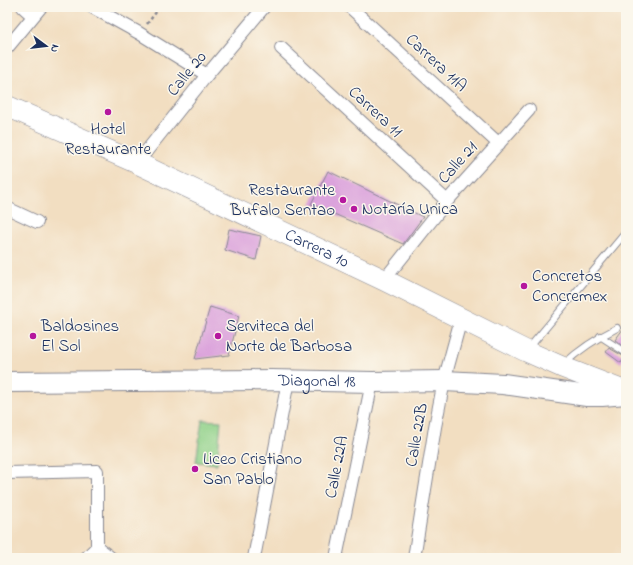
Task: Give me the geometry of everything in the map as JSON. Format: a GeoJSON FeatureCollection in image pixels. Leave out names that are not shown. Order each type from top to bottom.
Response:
{"type":"FeatureCollection","features":[{"type":"Feature","properties":{"kind":"highway","name":"Carrera 10"},"geometry":{"type":"LineString","coordinates":[[7,106],[137,164],[384,280],[460,319],[562,367],[626,393]]}},
{"type":"Feature","properties":{"kind":"main road","name":"Diagonal 18"},"geometry":{"type":"LineString","coordinates":[[7,382],[444,381],[503,384],[587,396],[626,393]]}},
{"type":"Feature","properties":{"kind":"street"},"geometry":{"type":"LineString","coordinates":[[7,48],[37,11],[23,7]]}},
{"type":"Feature","properties":{"kind":"street"},"geometry":{"type":"LineString","coordinates":[[92,7],[139,33],[207,75]]}},
{"type":"Feature","properties":{"kind":"street","name":"Calle 20"},"geometry":{"type":"LineString","coordinates":[[137,164],[207,75],[264,7]]}},
{"type":"Feature","properties":{"kind":"street","name":"Carrera 11A"},"geometry":{"type":"LineString","coordinates":[[350,7],[499,144]]}},
{"type":"Feature","properties":{"kind":"street","name":"Carrera 11"},"geometry":{"type":"LineString","coordinates":[[281,48],[446,201]]}},
{"type":"Feature","properties":{"kind":"street","name":"Calle 21"},"geometry":{"type":"LineString","coordinates":[[384,280],[446,201],[529,110]]}},
{"type":"Feature","properties":{"kind":"street"},"geometry":{"type":"LineString","coordinates":[[7,208],[37,222]]}},
{"type":"Feature","properties":{"kind":"street","name":"Calle 22B"},"geometry":{"type":"LineString","coordinates":[[414,558],[435,427],[444,381],[460,319]]}},
{"type":"Feature","properties":{"kind":"street"},"geometry":{"type":"LineString","coordinates":[[254,558],[288,381]]}},
{"type":"Feature","properties":{"kind":"street","name":"Calle 22A"},"geometry":{"type":"LineString","coordinates":[[336,558],[372,382]]}},
{"type":"Feature","properties":{"kind":"street"},"geometry":{"type":"LineString","coordinates":[[7,472],[97,471],[97,547],[86,558]]}},
{"type":"Feature","properties":{"kind":"street"},"geometry":{"type":"LineString","coordinates":[[97,547],[111,558]]}},
{"type":"Feature","properties":{"kind":"lane"},"geometry":{"type":"LineString","coordinates":[[526,350],[626,232]]}},
{"type":"Feature","properties":{"kind":"lane"},"geometry":{"type":"LineString","coordinates":[[562,367],[576,352],[600,336],[617,328]]}},
{"type":"Feature","properties":{"kind":"lane"},"geometry":{"type":"LineString","coordinates":[[600,336],[626,353]]}},
{"type":"Feature","properties":{"kind":"path"},"geometry":{"type":"LineString","coordinates":[[139,33],[160,7]]}},
{"type":"Feature","properties":{"kind":"green space"},"geometry":{"type":"Polygon","coordinates":[[[202,420],[221,421],[217,464],[196,462],[202,420]]]}},
{"type":"Feature","properties":{"kind":"building"},"geometry":{"type":"Polygon","coordinates":[[[328,171],[423,217],[403,244],[311,204],[328,171]]]}},
{"type":"Feature","properties":{"kind":"building"},"geometry":{"type":"Polygon","coordinates":[[[229,229],[261,236],[256,260],[225,250],[229,229]]]}},
{"type":"Feature","properties":{"kind":"building","name":"Serviteca del Norte de Barbosa"},"geometry":{"type":"Polygon","coordinates":[[[210,307],[239,316],[229,355],[195,359],[210,307]]]}},
{"type":"Feature","properties":{"kind":"building"},"geometry":{"type":"Polygon","coordinates":[[[626,325],[626,348],[615,340],[626,325]]]}},
{"type":"Feature","properties":{"kind":"building"},"geometry":{"type":"Polygon","coordinates":[[[609,348],[625,357],[621,363],[606,352],[609,348]]]}},
{"type":"Feature","properties":{"kind":"place","name":"Hotel Restaurante"},"geometry":{"type":"Point","coordinates":[108,112]}},
{"type":"Feature","properties":{"kind":"place","name":"Restaurante Bufalo Sentao"},"geometry":{"type":"Point","coordinates":[343,200]}},
{"type":"Feature","properties":{"kind":"place","name":"Notaría Unica"},"geometry":{"type":"Point","coordinates":[354,209]}},
{"type":"Feature","properties":{"kind":"place","name":"Concretos Concremex"},"geometry":{"type":"Point","coordinates":[524,286]}},
{"type":"Feature","properties":{"kind":"place","name":"Baldosines El Sol"},"geometry":{"type":"Point","coordinates":[33,336]}},
{"type":"Feature","properties":{"kind":"place","name":"Serviteca del Norte de Barbosa"},"geometry":{"type":"Point","coordinates":[218,336]}},
{"type":"Feature","properties":{"kind":"place","name":"Liceo Cristiano San Pablo"},"geometry":{"type":"Point","coordinates":[195,469]}}]}
